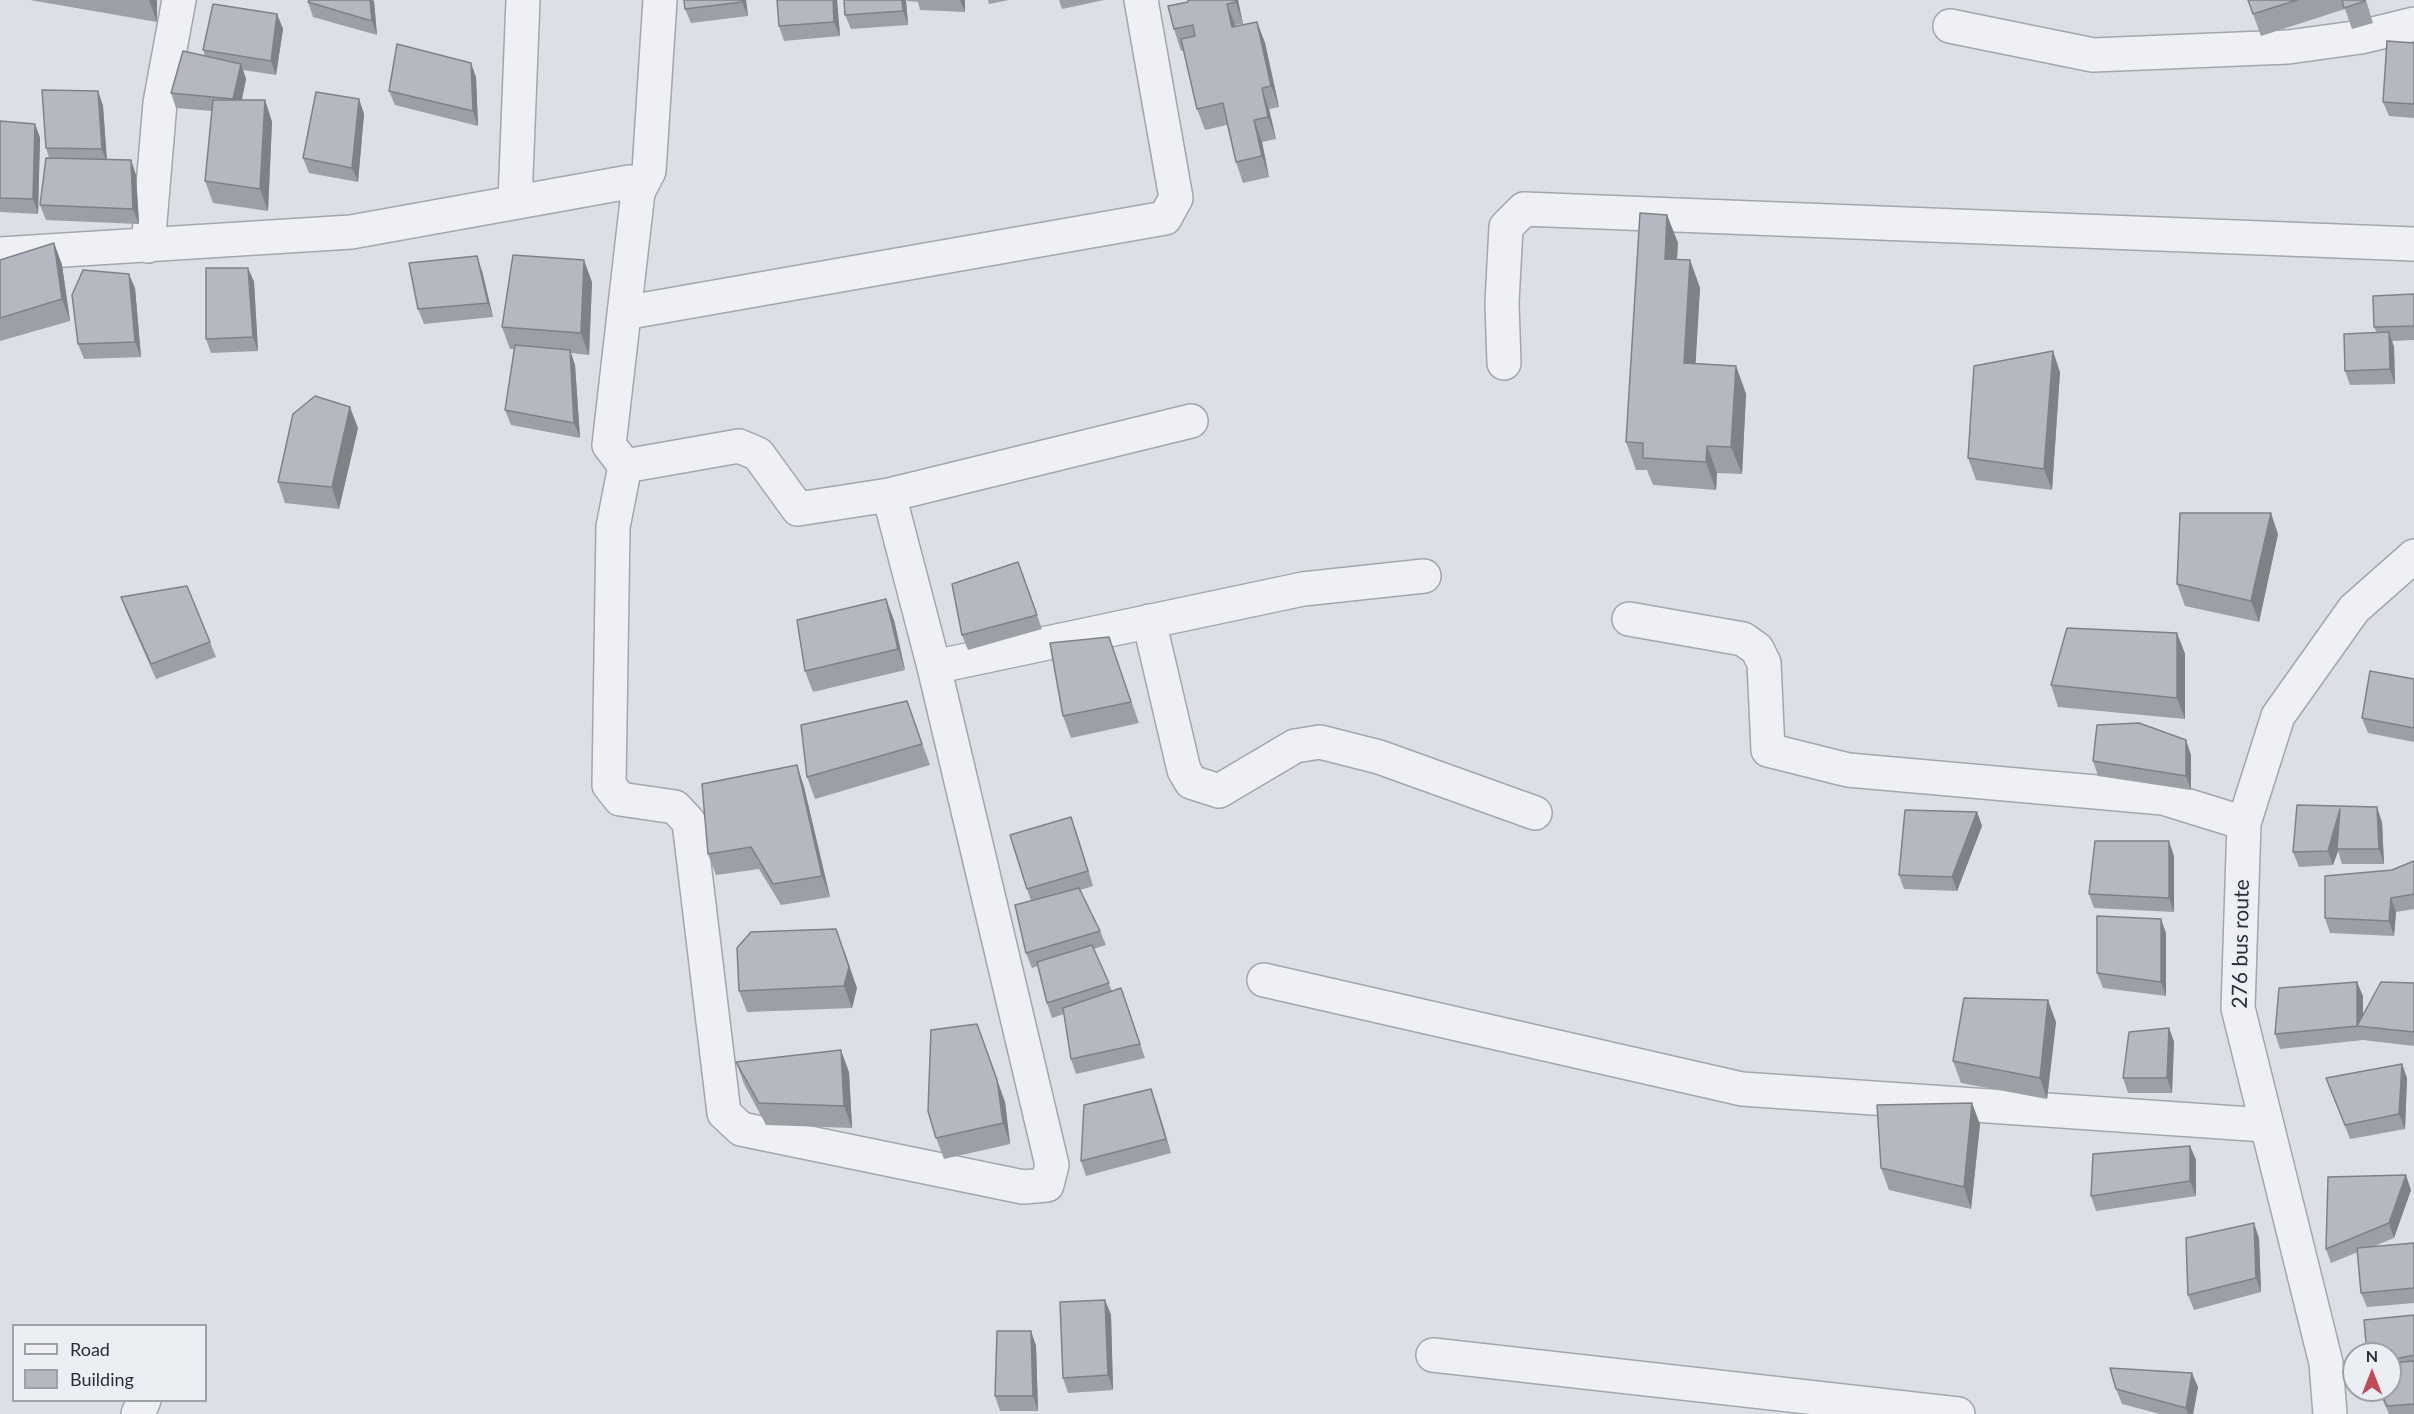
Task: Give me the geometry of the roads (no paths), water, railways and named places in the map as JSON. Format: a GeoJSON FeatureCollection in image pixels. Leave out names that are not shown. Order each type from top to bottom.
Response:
{"type":"FeatureCollection","features":[{"type":"Feature","properties":{"kind":"street"},"geometry":{"type":"LineString","coordinates":[[148,246],[160,103],[179,0]]}},
{"type":"Feature","properties":{"kind":"street"},"geometry":{"type":"LineString","coordinates":[[515,201],[523,0]]}},
{"type":"Feature","properties":{"kind":"street"},"geometry":{"type":"LineString","coordinates":[[660,0],[649,171],[638,192],[609,445],[625,466],[613,527],[609,785],[620,799],[675,807],[689,822],[724,1113],[741,1129],[1023,1187],[1047,1185],[1053,1165],[934,667],[889,495]]}},
{"type":"Feature","properties":{"kind":"street"},"geometry":{"type":"LineString","coordinates":[[624,313],[1165,218],[1176,198],[1141,0]]}},
{"type":"Feature","properties":{"kind":"street"},"geometry":{"type":"LineString","coordinates":[[1950,26],[2093,55],[2288,46],[2361,37],[2414,24]]}},
{"type":"Feature","properties":{"kind":"street"},"geometry":{"type":"LineString","coordinates":[[0,254],[351,232],[629,182],[638,192]]}},
{"type":"Feature","properties":{"kind":"street"},"geometry":{"type":"LineString","coordinates":[[1504,363],[1502,303],[1506,227],[1524,209],[2414,244]]}},
{"type":"Feature","properties":{"kind":"street"},"geometry":{"type":"LineString","coordinates":[[625,466],[739,446],[758,454],[798,509],[889,495],[1191,421]]}},
{"type":"Feature","properties":{"kind":"street","name":"276 bus route"},"geometry":{"type":"LineString","coordinates":[[2330,1414],[2326,1363],[2265,1125],[2238,1008],[2244,823],[2278,716],[2354,609],[2414,556]]}},
{"type":"Feature","properties":{"kind":"street"},"geometry":{"type":"LineString","coordinates":[[934,667],[1303,588],[1424,576]]}},
{"type":"Feature","properties":{"kind":"street"},"geometry":{"type":"LineString","coordinates":[[1629,619],[1743,639],[1757,649],[1764,663],[1768,750],[1848,770],[2163,798],[2244,823]]}},
{"type":"Feature","properties":{"kind":"street"},"geometry":{"type":"LineString","coordinates":[[1149,621],[1184,770],[1191,782],[1220,791],[1295,746],[1320,742],[1379,757],[1535,813]]}},
{"type":"Feature","properties":{"kind":"street"},"geometry":{"type":"LineString","coordinates":[[1264,980],[1742,1089],[2265,1125]]}},
{"type":"Feature","properties":{"kind":"street"},"geometry":{"type":"LineString","coordinates":[[1433,1355],[1958,1414]]}}]}
